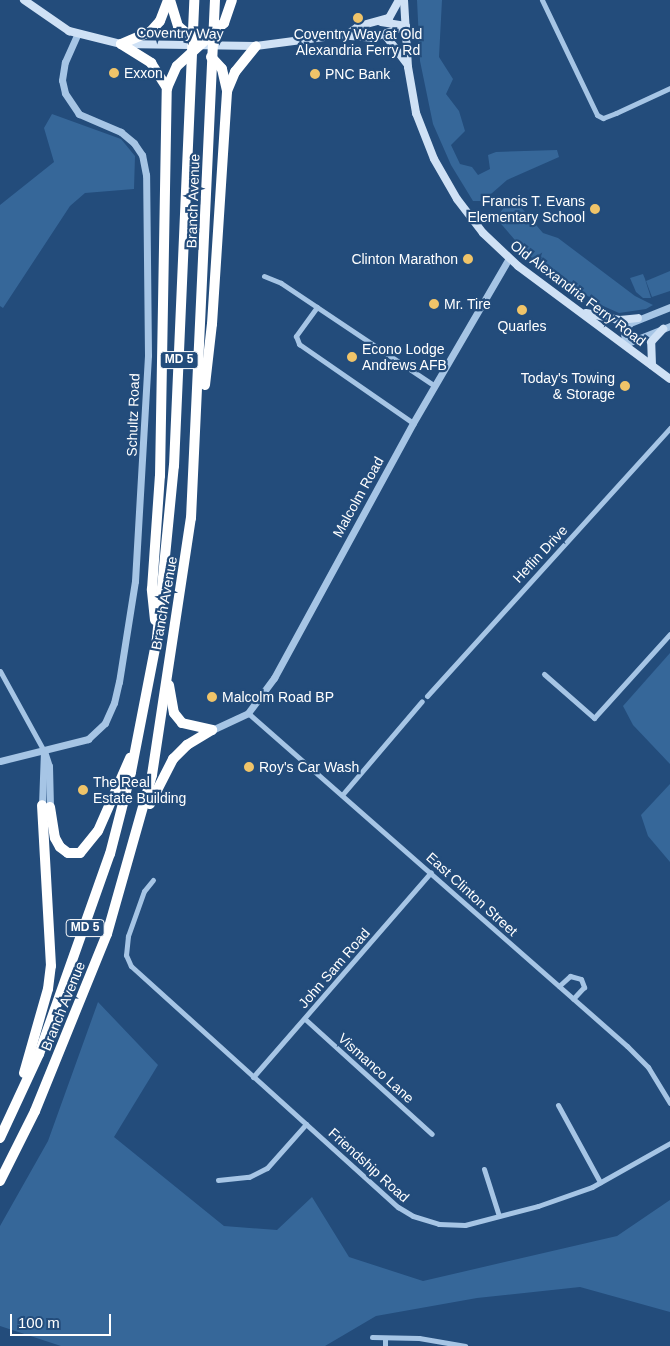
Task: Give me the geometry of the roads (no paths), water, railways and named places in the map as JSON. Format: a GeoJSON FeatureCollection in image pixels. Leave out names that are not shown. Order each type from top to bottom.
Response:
{"type":"FeatureCollection","features":[{"type":"Feature","properties":{"kind":"highway"},"geometry":{"type":"LineString","coordinates":[[121,44],[151,31],[169,0]]}},
{"type":"Feature","properties":{"kind":"highway"},"geometry":{"type":"LineString","coordinates":[[169,0],[178,26],[202,46],[222,69],[227,91],[212,324],[194,442]]}},
{"type":"Feature","properties":{"kind":"highway"},"geometry":{"type":"LineString","coordinates":[[157,638],[152,589],[161,456],[167,88],[177,66],[202,46],[224,23],[232,0]]}},
{"type":"Feature","properties":{"kind":"highway","name":"Branch Avenue"},"geometry":{"type":"LineString","coordinates":[[0,1138],[39,1054],[76,955],[110,854],[137,744],[157,638],[174,466],[194,5]]}},
{"type":"Feature","properties":{"kind":"highway","name":"Branch Avenue"},"geometry":{"type":"LineString","coordinates":[[0,1181],[35,1111],[107,934],[152,775],[168,665],[184,576],[194,442],[213,79],[215,5]]}},
{"type":"Feature","properties":{"kind":"highway"},"geometry":{"type":"LineString","coordinates":[[121,44],[151,63],[167,88]]}},
{"type":"Feature","properties":{"kind":"highway"},"geometry":{"type":"LineString","coordinates":[[227,91],[237,68],[256,46]]}},
{"type":"Feature","properties":{"kind":"highway"},"geometry":{"type":"LineString","coordinates":[[168,665],[174,713],[182,723],[212,730]]}},
{"type":"Feature","properties":{"kind":"highway"},"geometry":{"type":"LineString","coordinates":[[131,854],[159,782],[173,759],[187,745],[212,730]]}},
{"type":"Feature","properties":{"kind":"highway"},"geometry":{"type":"LineString","coordinates":[[46,806],[55,838],[68,853],[80,853],[98,830],[137,744]]}},
{"type":"Feature","properties":{"kind":"highway"},"geometry":{"type":"LineString","coordinates":[[15,1106],[48,989],[51,966],[46,806]]}},
{"type":"Feature","properties":{"kind":"main road","name":"Coventry Way"},"geometry":{"type":"LineString","coordinates":[[24,0],[54,23],[77,35],[121,44],[256,46],[347,35],[372,38],[386,36],[406,26]]}},
{"type":"Feature","properties":{"kind":"main road","name":"Coventry Way"},"geometry":{"type":"LineString","coordinates":[[347,35],[359,26],[389,18],[398,0]]}},
{"type":"Feature","properties":{"kind":"main road","name":"Old Alexandria Ferry Road"},"geometry":{"type":"LineString","coordinates":[[404,0],[408,67],[416,113],[441,172],[473,221],[509,258],[670,379]]}},
{"type":"Feature","properties":{"kind":"main road"},"geometry":{"type":"LineString","coordinates":[[376,21],[406,26]]}},
{"type":"Feature","properties":{"kind":"main road"},"geometry":{"type":"LineString","coordinates":[[386,36],[408,67]]}},
{"type":"Feature","properties":{"kind":"main road"},"geometry":{"type":"LineString","coordinates":[[581,312],[620,320],[638,318]]}},
{"type":"Feature","properties":{"kind":"main road"},"geometry":{"type":"LineString","coordinates":[[652,365],[652,342],[666,328]]}},
{"type":"Feature","properties":{"kind":"street"},"geometry":{"type":"LineString","coordinates":[[542,0],[593,110],[599,117],[616,113],[670,88]]}},
{"type":"Feature","properties":{"kind":"street","name":"Schultz Road"},"geometry":{"type":"LineString","coordinates":[[0,761],[88,739],[105,723],[114,704],[135,581],[145,444],[148,355],[146,175],[142,155],[134,143],[121,132],[78,114],[65,93],[62,80],[65,62],[77,35]]}},
{"type":"Feature","properties":{"kind":"street","name":"Malcolm Road"},"geometry":{"type":"LineString","coordinates":[[212,730],[248,713],[274,678],[413,423],[509,258]]}},
{"type":"Feature","properties":{"kind":"street"},"geometry":{"type":"LineString","coordinates":[[264,276],[281,283],[434,386]]}},
{"type":"Feature","properties":{"kind":"street"},"geometry":{"type":"LineString","coordinates":[[317,307],[296,336],[299,344],[413,423]]}},
{"type":"Feature","properties":{"kind":"street"},"geometry":{"type":"LineString","coordinates":[[666,328],[625,344],[624,332],[638,318],[670,307]]}},
{"type":"Feature","properties":{"kind":"street","name":"Heflin Drive"},"geometry":{"type":"LineString","coordinates":[[427,696],[670,428]]}},
{"type":"Feature","properties":{"kind":"street"},"geometry":{"type":"LineString","coordinates":[[544,674],[594,718],[670,634]]}},
{"type":"Feature","properties":{"kind":"street"},"geometry":{"type":"LineString","coordinates":[[0,671],[44,751],[46,806]]}},
{"type":"Feature","properties":{"kind":"street"},"geometry":{"type":"LineString","coordinates":[[342,795],[422,701]]}},
{"type":"Feature","properties":{"kind":"street","name":"East Clinton Street"},"geometry":{"type":"LineString","coordinates":[[248,713],[431,872],[642,1061],[670,1103]]}},
{"type":"Feature","properties":{"kind":"street","name":"John Sam Road"},"geometry":{"type":"LineString","coordinates":[[253,1077],[431,872]]}},
{"type":"Feature","properties":{"kind":"street","name":"Friendship Road"},"geometry":{"type":"LineString","coordinates":[[153,880],[143,895],[125,952],[131,966],[398,1207],[413,1216],[453,1226],[499,1216],[576,1194],[670,1143]]}},
{"type":"Feature","properties":{"kind":"street"},"geometry":{"type":"LineString","coordinates":[[559,986],[570,976],[582,979],[584,987],[573,999]]}},
{"type":"Feature","properties":{"kind":"street","name":"Vismanco Lane"},"geometry":{"type":"LineString","coordinates":[[305,1019],[432,1134]]}},
{"type":"Feature","properties":{"kind":"street"},"geometry":{"type":"LineString","coordinates":[[558,1105],[600,1182]]}},
{"type":"Feature","properties":{"kind":"street"},"geometry":{"type":"LineString","coordinates":[[218,1180],[249,1176],[267,1168],[306,1124]]}},
{"type":"Feature","properties":{"kind":"street"},"geometry":{"type":"LineString","coordinates":[[484,1170],[499,1216]]}},
{"type":"Feature","properties":{"kind":"street"},"geometry":{"type":"LineString","coordinates":[[372,1338],[419,1338],[465,1346]]}},
{"type":"Feature","properties":{"kind":"street"},"geometry":{"type":"LineString","coordinates":[[385,1338],[385,1346]]}},
{"type":"Feature","properties":{"kind":"place","name":"Coventry Way at Old Alexandria Ferry Rd"},"geometry":{"type":"Point","coordinates":[358,18]}},
{"type":"Feature","properties":{"kind":"place","name":"Exxon"},"geometry":{"type":"Point","coordinates":[114,73]}},
{"type":"Feature","properties":{"kind":"place","name":"PNC Bank"},"geometry":{"type":"Point","coordinates":[315,74]}},
{"type":"Feature","properties":{"kind":"place","name":"Francis T. Evans Elementary School"},"geometry":{"type":"Point","coordinates":[595,209]}},
{"type":"Feature","properties":{"kind":"place","name":"Clinton Marathon"},"geometry":{"type":"Point","coordinates":[468,259]}},
{"type":"Feature","properties":{"kind":"place","name":"Mr. Tire"},"geometry":{"type":"Point","coordinates":[434,304]}},
{"type":"Feature","properties":{"kind":"place","name":"Quarles"},"geometry":{"type":"Point","coordinates":[522,310]}},
{"type":"Feature","properties":{"kind":"place","name":"Econo Lodge Andrews AFB"},"geometry":{"type":"Point","coordinates":[352,357]}},
{"type":"Feature","properties":{"kind":"place","name":"Today's Towing & Storage"},"geometry":{"type":"Point","coordinates":[625,386]}},
{"type":"Feature","properties":{"kind":"place","name":"Malcolm Road BP"},"geometry":{"type":"Point","coordinates":[212,697]}},
{"type":"Feature","properties":{"kind":"place","name":"Roy's Car Wash"},"geometry":{"type":"Point","coordinates":[249,767]}},
{"type":"Feature","properties":{"kind":"place","name":"The Real Estate Building"},"geometry":{"type":"Point","coordinates":[83,790]}}]}
